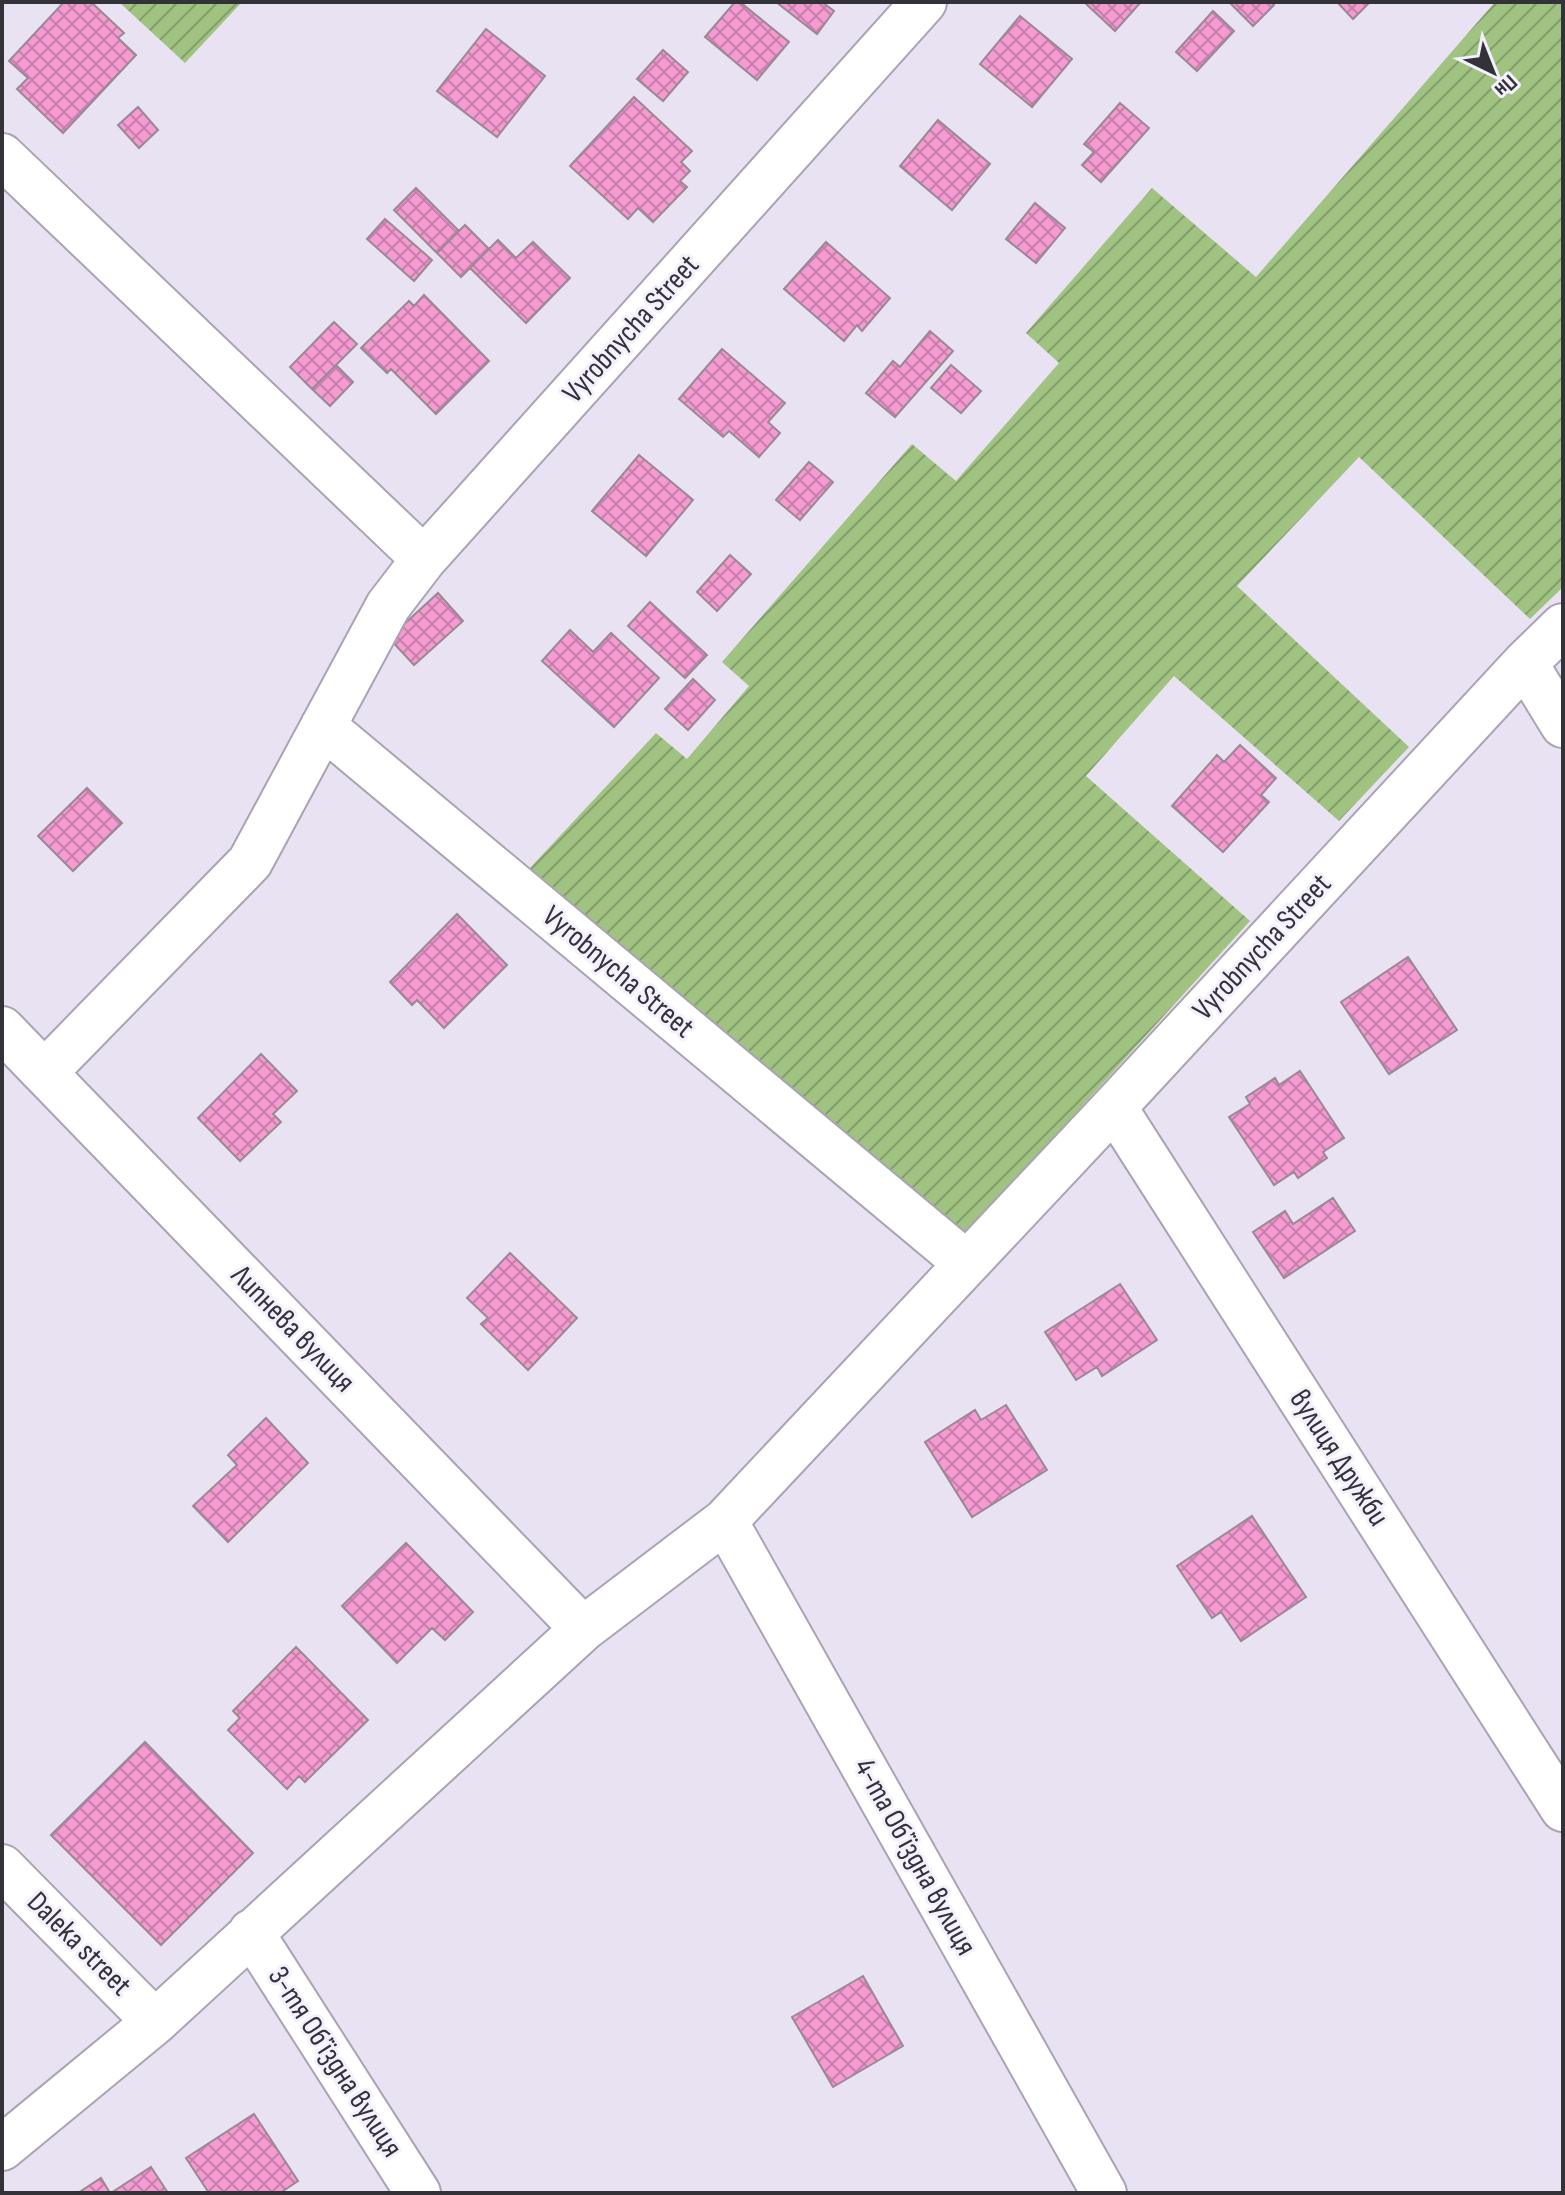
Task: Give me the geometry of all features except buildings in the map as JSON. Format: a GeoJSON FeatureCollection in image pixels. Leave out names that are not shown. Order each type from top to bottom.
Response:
{"type":"FeatureCollection","features":[{"type":"Feature","properties":{"kind":"street","name":"Vyrobnycha Street"},"geometry":{"type":"LineString","coordinates":[[924,2],[424,559],[388,606],[323,726],[966,1263],[1525,663],[1563,626]]}},
{"type":"Feature","properties":{"kind":"street"},"geometry":{"type":"LineString","coordinates":[[2,156],[424,559]]}},
{"type":"Feature","properties":{"kind":"street"},"geometry":{"type":"LineString","coordinates":[[1525,663],[1563,725]]}},
{"type":"Feature","properties":{"kind":"street"},"geometry":{"type":"LineString","coordinates":[[45,1072],[250,862],[323,726]]}},
{"type":"Feature","properties":{"kind":"street","name":"Липнева вулиця"},"geometry":{"type":"LineString","coordinates":[[2,1029],[583,1629]]}},
{"type":"Feature","properties":{"kind":"street","name":"вулиця Дружби"},"geometry":{"type":"LineString","coordinates":[[1114,1107],[1563,1809]]}},
{"type":"Feature","properties":{"kind":"street"},"geometry":{"type":"LineString","coordinates":[[2,2148],[155,2022],[583,1629],[725,1521],[966,1263]]}},
{"type":"Feature","properties":{"kind":"street","name":"4-та Обʼїздна вулиця"},"geometry":{"type":"LineString","coordinates":[[725,1521],[1104,2193]]}},
{"type":"Feature","properties":{"kind":"street","name":"Daleka street"},"geometry":{"type":"LineString","coordinates":[[2,1867],[155,2022]]}},
{"type":"Feature","properties":{"kind":"street","name":"3-тя Обʼїздна вулиця"},"geometry":{"type":"LineString","coordinates":[[251,1932],[418,2193]]}},
{"type":"Feature","properties":{"kind":"green space"},"geometry":{"type":"Polygon","coordinates":[[[119,2],[242,2],[185,63],[119,2]]]}},
{"type":"Feature","properties":{"kind":"green space"},"geometry":{"type":"Polygon","coordinates":[[[1495,2],[1563,2],[1563,587],[1530,619],[1359,457],[1237,586],[1409,747],[1339,821],[1174,676],[1086,776],[1250,921],[964,1236],[530,868],[656,733],[687,759],[749,686],[722,662],[912,444],[956,481],[1059,363],[1026,333],[1152,188],[1256,277],[1495,2]]]}}]}
